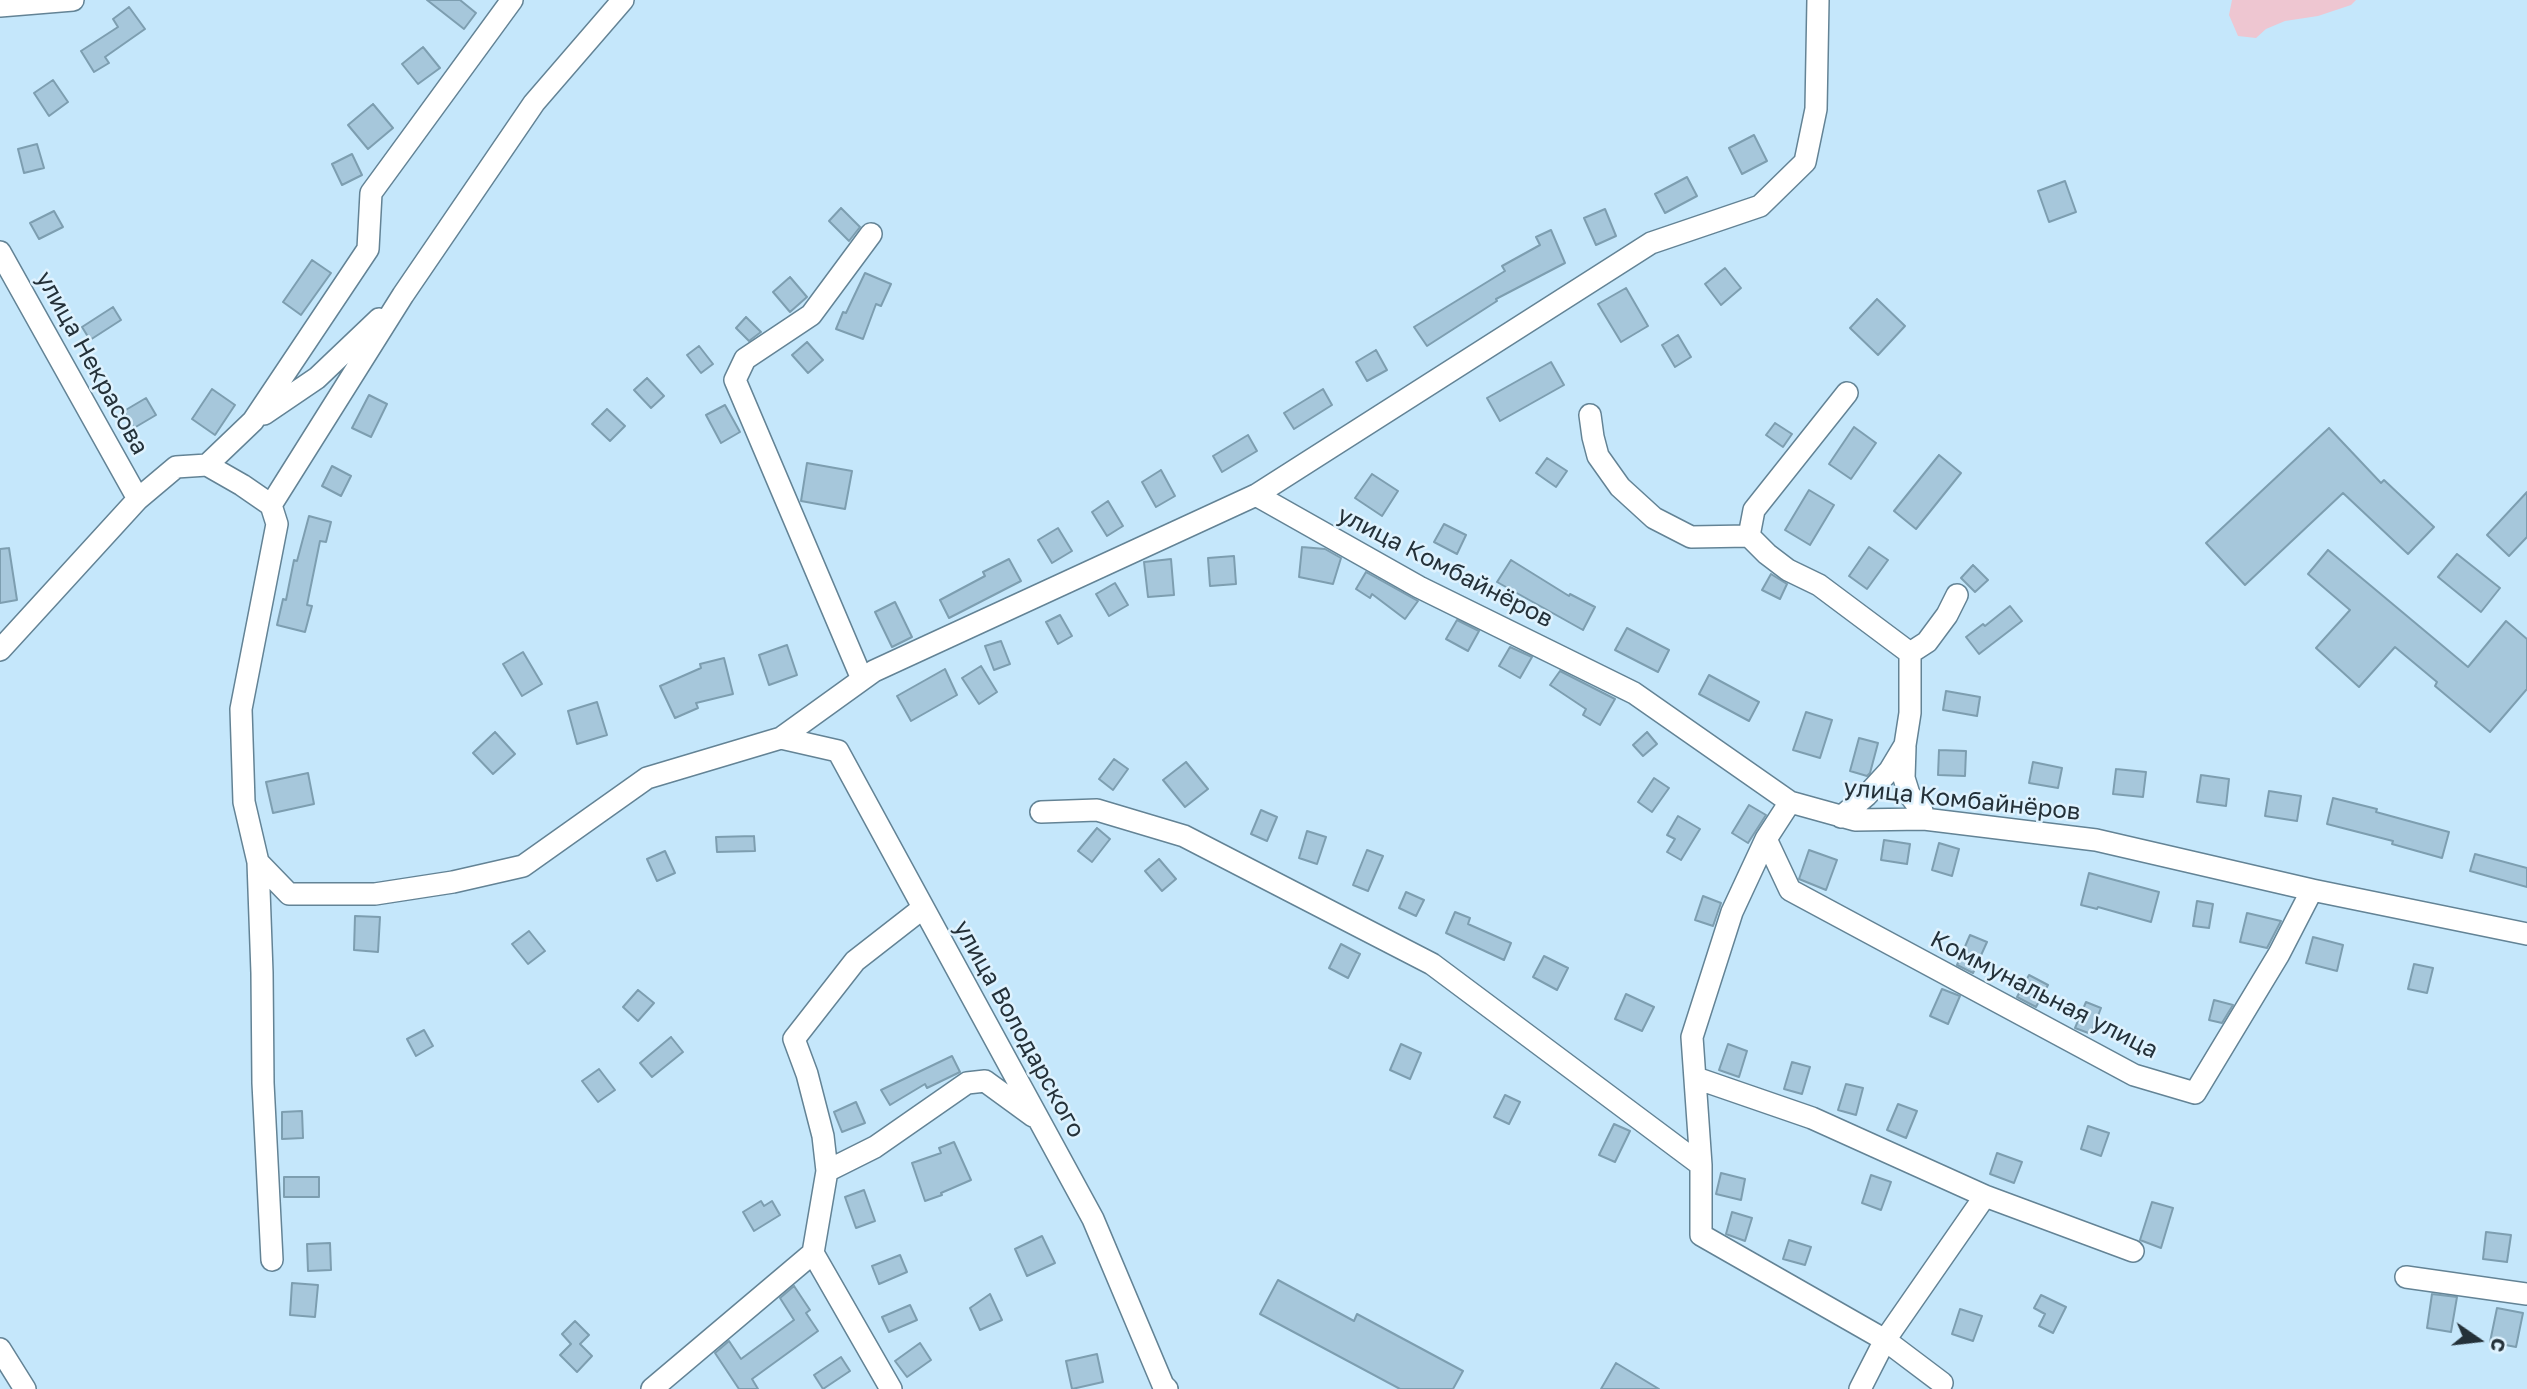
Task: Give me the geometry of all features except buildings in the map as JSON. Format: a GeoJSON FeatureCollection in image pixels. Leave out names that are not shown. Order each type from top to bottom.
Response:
{"type":"FeatureCollection","features":[{"type":"Feature","properties":{"kind":"street"},"geometry":{"type":"LineString","coordinates":[[0,6],[73,0]]}},
{"type":"Feature","properties":{"kind":"street"},"geometry":{"type":"LineString","coordinates":[[253,421],[368,249],[370,193],[512,0]]}},
{"type":"Feature","properties":{"kind":"street"},"geometry":{"type":"LineString","coordinates":[[271,505],[403,295],[534,103],[623,0]]}},
{"type":"Feature","properties":{"kind":"street"},"geometry":{"type":"LineString","coordinates":[[257,862],[289,894],[375,894],[453,882],[523,866],[648,778],[781,738],[874,671],[1256,495],[1651,243],[1760,206],[1805,162],[1815,109],[1818,0]]}},
{"type":"Feature","properties":{"kind":"street"},"geometry":{"type":"LineString","coordinates":[[862,680],[735,380],[745,359],[811,315],[871,234]]}},
{"type":"Feature","properties":{"kind":"street","name":"улица Некрасова"},"geometry":{"type":"LineString","coordinates":[[0,252],[138,499]]}},
{"type":"Feature","properties":{"kind":"street"},"geometry":{"type":"LineString","coordinates":[[207,465],[253,421],[317,378],[403,295]]}},
{"type":"Feature","properties":{"kind":"street"},"geometry":{"type":"LineString","coordinates":[[1749,536],[1754,510],[1847,393]]}},
{"type":"Feature","properties":{"kind":"street"},"geometry":{"type":"LineString","coordinates":[[1590,415],[1598,456],[1620,487],[1654,518],[1691,537],[1749,536],[1788,570],[1819,585],[1910,653]]}},
{"type":"Feature","properties":{"kind":"street"},"geometry":{"type":"LineString","coordinates":[[0,650],[138,499],[176,467],[207,465],[271,505],[277,524],[241,709],[244,802],[257,862],[263,1083],[272,1261]]}},
{"type":"Feature","properties":{"kind":"street","name":"улица Комбайнёров"},"geometry":{"type":"LineString","coordinates":[[1256,495],[1419,587],[1634,693],[1790,802],[1855,820],[1924,819],[2096,840],[2312,890],[2527,934]]}},
{"type":"Feature","properties":{"kind":"street"},"geometry":{"type":"LineString","coordinates":[[1910,653],[1927,642],[1958,595]]}},
{"type":"Feature","properties":{"kind":"street"},"geometry":{"type":"LineString","coordinates":[[1910,653],[1910,713],[1904,778],[1909,794],[1922,811],[1924,819]]}},
{"type":"Feature","properties":{"kind":"street","name":"улица Володарского"},"geometry":{"type":"LineString","coordinates":[[781,738],[838,751],[1093,1219],[1167,1389]]}},
{"type":"Feature","properties":{"kind":"street"},"geometry":{"type":"LineString","coordinates":[[1842,817],[1890,770],[1905,745]]}},
{"type":"Feature","properties":{"kind":"street"},"geometry":{"type":"LineString","coordinates":[[1790,802],[1766,839],[1732,912],[1692,1037],[1701,1165],[1702,1235],[1885,1340],[1942,1383]]}},
{"type":"Feature","properties":{"kind":"street"},"geometry":{"type":"LineString","coordinates":[[1041,812],[1097,810],[1184,836],[1432,964],[1701,1165]]}},
{"type":"Feature","properties":{"kind":"street","name":"Коммунальная улица"},"geometry":{"type":"LineString","coordinates":[[1766,839],[1790,890],[2134,1076],[2195,1093],[2279,954],[2312,890]]}},
{"type":"Feature","properties":{"kind":"street"},"geometry":{"type":"LineString","coordinates":[[891,1389],[813,1253],[827,1171],[823,1136],[807,1074],[794,1039],[855,961],[923,908]]}},
{"type":"Feature","properties":{"kind":"street"},"geometry":{"type":"LineString","coordinates":[[1696,1078],[1812,1118],[1985,1196],[2133,1251]]}},
{"type":"Feature","properties":{"kind":"street"},"geometry":{"type":"LineString","coordinates":[[827,1171],[876,1147],[967,1083],[985,1081],[1039,1120]]}},
{"type":"Feature","properties":{"kind":"street"},"geometry":{"type":"LineString","coordinates":[[1860,1389],[1885,1340],[1985,1196]]}},
{"type":"Feature","properties":{"kind":"street"},"geometry":{"type":"LineString","coordinates":[[652,1389],[813,1253]]}},
{"type":"Feature","properties":{"kind":"street"},"geometry":{"type":"LineString","coordinates":[[2406,1277],[2527,1294]]}},
{"type":"Feature","properties":{"kind":"street"},"geometry":{"type":"LineString","coordinates":[[0,1349],[25,1389]]}},
{"type":"Feature","properties":{"kind":"shaded area"},"geometry":{"type":"Polygon","coordinates":[[[2232,0],[2356,0],[2351,5],[2318,16],[2285,21],[2266,29],[2256,38],[2238,36],[2229,15],[2232,0]]]}}]}
